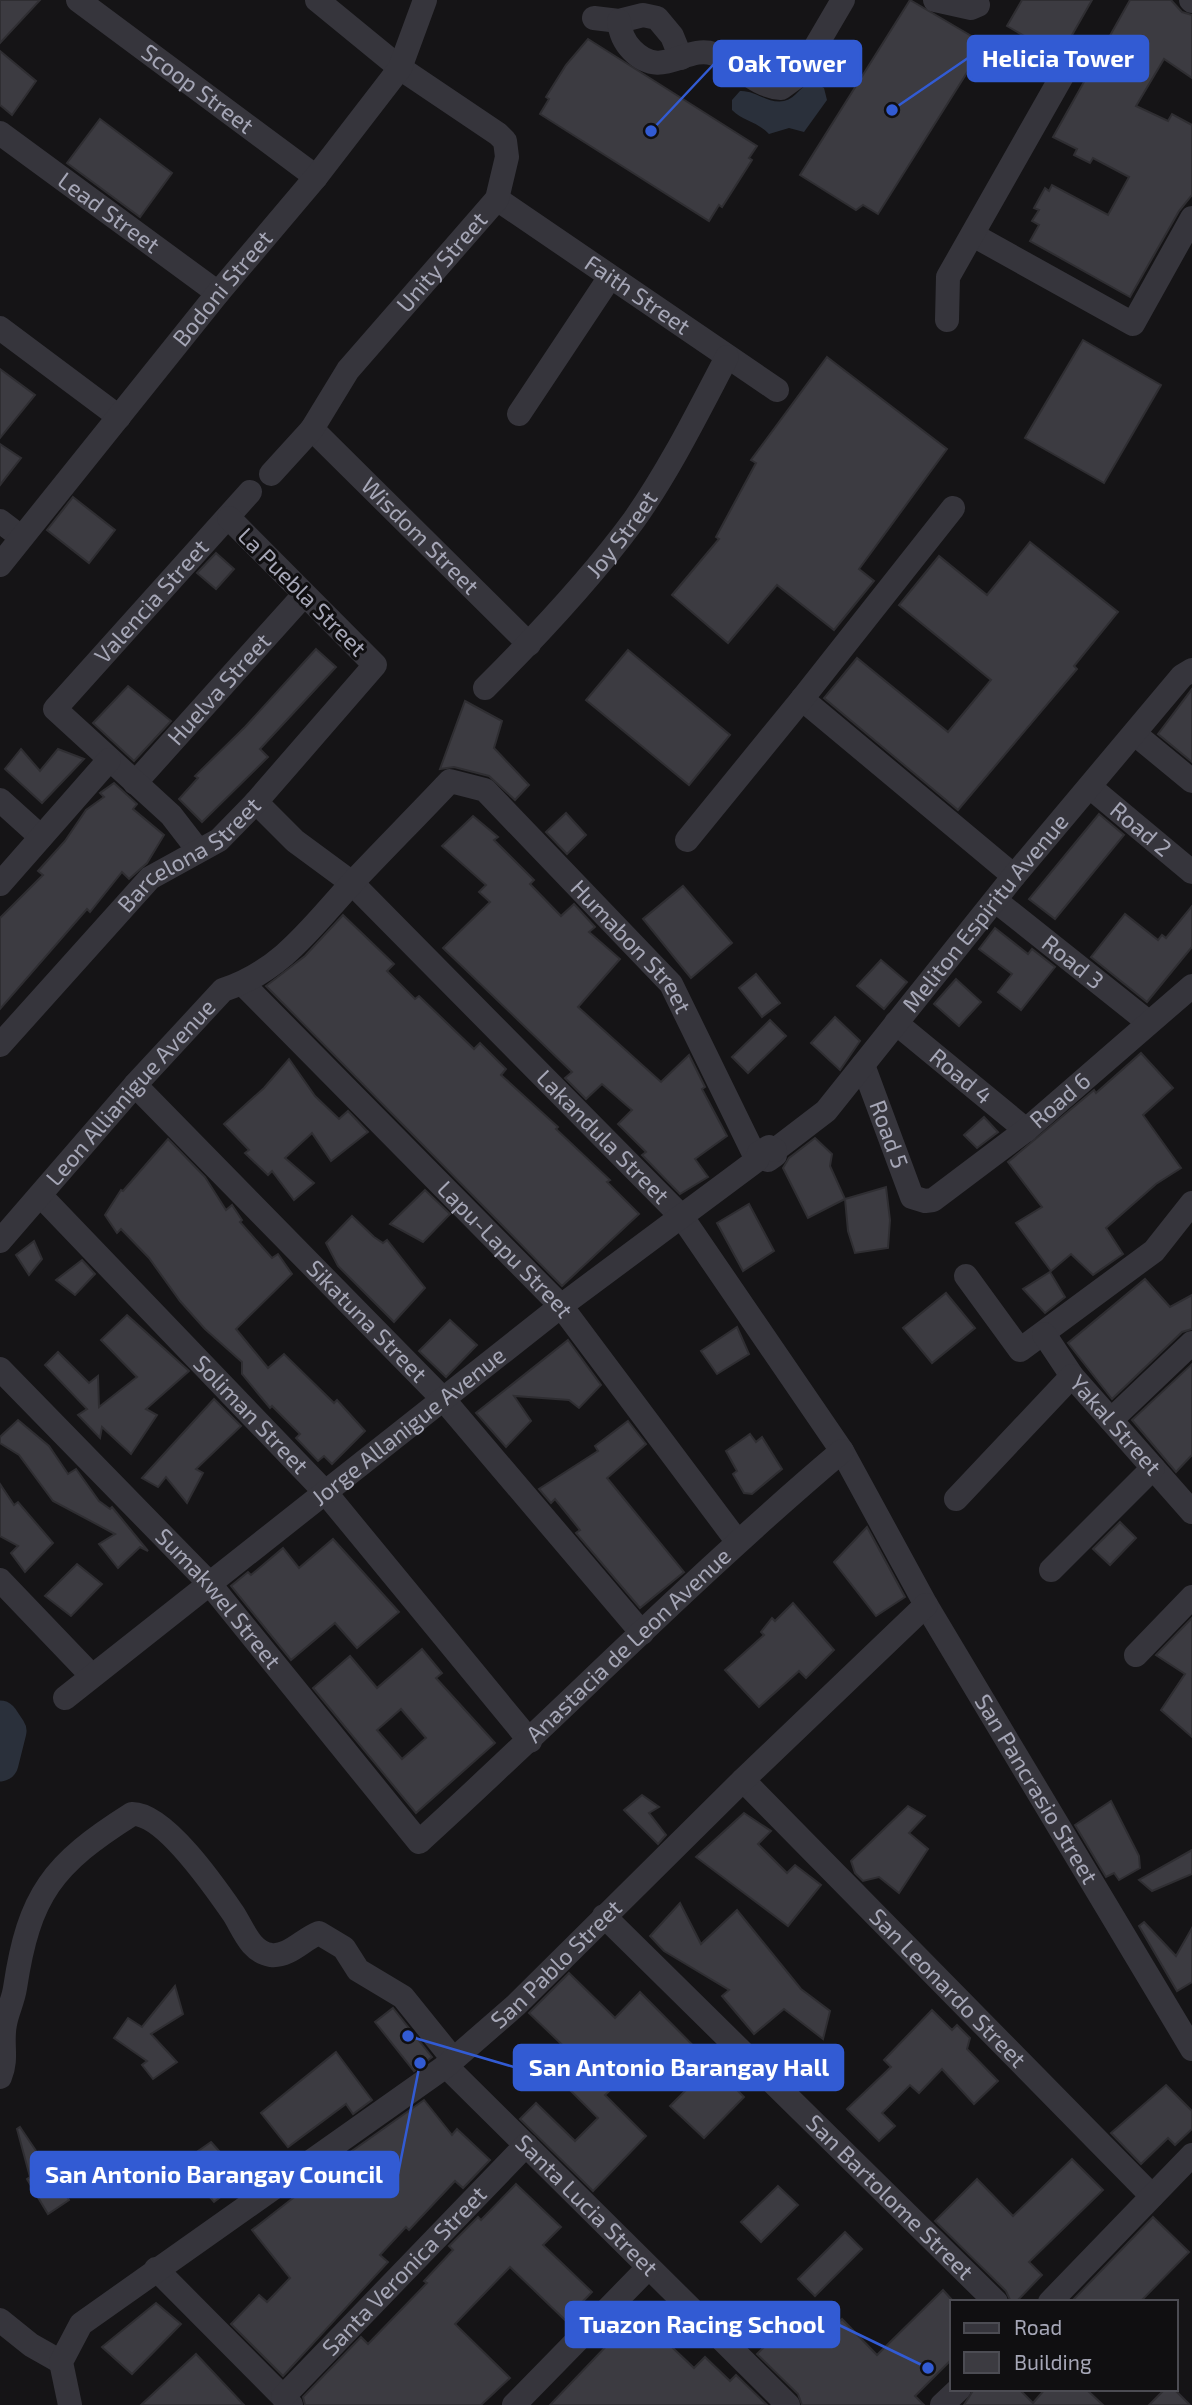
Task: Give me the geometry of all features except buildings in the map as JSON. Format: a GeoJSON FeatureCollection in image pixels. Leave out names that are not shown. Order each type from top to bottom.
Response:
{"type":"FeatureCollection","features":[{"type":"Feature","properties":{"kind":"street","name":"Scoop Street"},"geometry":{"type":"LineString","coordinates":[[78,0],[316,177]]}},
{"type":"Feature","properties":{"kind":"street"},"geometry":{"type":"LineString","coordinates":[[317,0],[400,68]]}},
{"type":"Feature","properties":{"kind":"street","name":"Bodoni Street"},"geometry":{"type":"LineString","coordinates":[[0,565],[218,293],[316,177],[400,68],[425,0]]}},
{"type":"Feature","properties":{"kind":"street"},"geometry":{"type":"LineString","coordinates":[[619,21],[623,38],[642,58],[660,63],[714,54],[760,83],[774,88],[787,86],[799,75],[843,0]]}},
{"type":"Feature","properties":{"kind":"street"},"geometry":{"type":"LineString","coordinates":[[935,0],[971,8],[978,5]]}},
{"type":"Feature","properties":{"kind":"street"},"geometry":{"type":"LineString","coordinates":[[594,18],[619,21],[643,15],[657,18],[672,36],[681,58]]}},
{"type":"Feature","properties":{"kind":"street"},"geometry":{"type":"LineString","coordinates":[[947,320],[948,277],[1070,62]]}},
{"type":"Feature","properties":{"kind":"street","name":"Unity Street"},"geometry":{"type":"LineString","coordinates":[[271,474],[312,429],[348,370],[497,199],[508,157],[505,141],[400,68]]}},
{"type":"Feature","properties":{"kind":"street","name":"Lead Street"},"geometry":{"type":"LineString","coordinates":[[0,133],[218,293]]}},
{"type":"Feature","properties":{"kind":"street","name":"Faith Street"},"geometry":{"type":"LineString","coordinates":[[497,199],[777,390]]}},
{"type":"Feature","properties":{"kind":"street"},"geometry":{"type":"LineString","coordinates":[[973,235],[1133,324],[1192,218]]}},
{"type":"Feature","properties":{"kind":"street"},"geometry":{"type":"LineString","coordinates":[[519,414],[610,277]]}},
{"type":"Feature","properties":{"kind":"street"},"geometry":{"type":"LineString","coordinates":[[0,328],[120,418]]}},
{"type":"Feature","properties":{"kind":"street","name":"Joy Street"},"geometry":{"type":"LineString","coordinates":[[485,688],[529,644],[633,520],[679,449],[727,357]]}},
{"type":"Feature","properties":{"kind":"street","name":"Wisdom Street"},"geometry":{"type":"LineString","coordinates":[[312,429],[529,644]]}},
{"type":"Feature","properties":{"kind":"street","name":"Valencia Street"},"geometry":{"type":"LineString","coordinates":[[109,760],[54,709],[250,492]]}},
{"type":"Feature","properties":{"kind":"street"},"geometry":{"type":"LineString","coordinates":[[687,840],[953,508]]}},
{"type":"Feature","properties":{"kind":"street","name":"La Puebla Street"},"geometry":{"type":"LineString","coordinates":[[229,518],[375,666]]}},
{"type":"Feature","properties":{"kind":"street"},"geometry":{"type":"LineString","coordinates":[[0,521],[22,537]]}},
{"type":"Feature","properties":{"kind":"street","name":"Huelva Street"},"geometry":{"type":"LineString","coordinates":[[135,783],[303,596]]}},
{"type":"Feature","properties":{"kind":"street","name":"Barcelona Street"},"geometry":{"type":"LineString","coordinates":[[3,1035],[150,878],[219,840],[256,802],[375,666]]}},
{"type":"Feature","properties":{"kind":"street","name":"Meliton Espiritu Avenue"},"geometry":{"type":"LineString","coordinates":[[767,1155],[827,1111],[1014,876],[1182,676],[1192,670]]}},
{"type":"Feature","properties":{"kind":"street"},"geometry":{"type":"LineString","coordinates":[[802,699],[1014,876]]}},
{"type":"Feature","properties":{"kind":"street"},"geometry":{"type":"LineString","coordinates":[[1135,734],[1192,781]]}},
{"type":"Feature","properties":{"kind":"street"},"geometry":{"type":"LineString","coordinates":[[0,884],[109,760],[171,815],[198,850]]}},
{"type":"Feature","properties":{"kind":"street","name":"Leon Allianigue Avenue"},"geometry":{"type":"LineString","coordinates":[[0,1241],[135,1084],[223,990],[243,984],[296,948],[352,883],[450,781]]}},
{"type":"Feature","properties":{"kind":"street","name":"Humabon Street"},"geometry":{"type":"LineString","coordinates":[[450,781],[485,790],[671,984],[767,1155]]}},
{"type":"Feature","properties":{"kind":"street","name":"Road 2"},"geometry":{"type":"LineString","coordinates":[[1090,787],[1192,872]]}},
{"type":"Feature","properties":{"kind":"street"},"geometry":{"type":"LineString","coordinates":[[0,800],[41,837]]}},
{"type":"Feature","properties":{"kind":"street","name":"Lakandula Street"},"geometry":{"type":"LineString","coordinates":[[256,802],[295,841],[352,883],[682,1216],[842,1451],[884,1528]]}},
{"type":"Feature","properties":{"kind":"street","name":"Road 3"},"geometry":{"type":"LineString","coordinates":[[996,901],[1148,1023]]}},
{"type":"Feature","properties":{"kind":"street","name":"Lapu-Lapu Street"},"geometry":{"type":"LineString","coordinates":[[243,984],[561,1306],[737,1541]]}},
{"type":"Feature","properties":{"kind":"street","name":"Road 6"},"geometry":{"type":"LineString","coordinates":[[918,1200],[933,1200],[1026,1130],[1192,986]]}},
{"type":"Feature","properties":{"kind":"street","name":"Road 4"},"geometry":{"type":"LineString","coordinates":[[896,1023],[1026,1130]]}},
{"type":"Feature","properties":{"kind":"street","name":"Road 5"},"geometry":{"type":"LineString","coordinates":[[863,1065],[912,1197],[918,1200]]}},
{"type":"Feature","properties":{"kind":"street","name":"Sikatuna Street"},"geometry":{"type":"LineString","coordinates":[[135,1084],[444,1400],[642,1633]]}},
{"type":"Feature","properties":{"kind":"street","name":"Jorge Allanigue Avenue"},"geometry":{"type":"LineString","coordinates":[[65,1698],[561,1306],[767,1155]]}},
{"type":"Feature","properties":{"kind":"street","name":"Soliman Street"},"geometry":{"type":"LineString","coordinates":[[41,1196],[325,1492],[530,1741]]}},
{"type":"Feature","properties":{"kind":"street"},"geometry":{"type":"LineString","coordinates":[[966,1276],[1020,1350],[1044,1335],[1154,1251],[1192,1203]]}},
{"type":"Feature","properties":{"kind":"street","name":"Yakal Street"},"geometry":{"type":"LineString","coordinates":[[1044,1335],[1072,1376],[1153,1468],[1188,1499]]}},
{"type":"Feature","properties":{"kind":"street"},"geometry":{"type":"LineString","coordinates":[[1111,1420],[1192,1343]]}},
{"type":"Feature","properties":{"kind":"street","name":"Sumakwel Street"},"geometry":{"type":"LineString","coordinates":[[0,1369],[209,1583],[419,1842]]}},
{"type":"Feature","properties":{"kind":"street"},"geometry":{"type":"LineString","coordinates":[[956,1499],[1072,1376]]}},
{"type":"Feature","properties":{"kind":"street","name":"Anastacia de Leon Avenue"},"geometry":{"type":"LineString","coordinates":[[419,1842],[530,1741],[737,1541],[842,1451]]}},
{"type":"Feature","properties":{"kind":"street"},"geometry":{"type":"LineString","coordinates":[[1051,1570],[1153,1468]]}},
{"type":"Feature","properties":{"kind":"street","name":"San Pancrasio Street"},"geometry":{"type":"LineString","coordinates":[[884,1528],[926,1605],[1192,2049]]}},
{"type":"Feature","properties":{"kind":"street"},"geometry":{"type":"LineString","coordinates":[[0,1580],[91,1675]]}},
{"type":"Feature","properties":{"kind":"street"},"geometry":{"type":"LineString","coordinates":[[1136,1655],[1192,1597]]}},
{"type":"Feature","properties":{"kind":"street","name":"San Pablo Street"},"geometry":{"type":"LineString","coordinates":[[61,2362],[81,2324],[449,2062],[516,2005],[743,1780],[926,1605]]}},
{"type":"Feature","properties":{"kind":"street","name":"San Leonardo Street"},"geometry":{"type":"LineString","coordinates":[[743,1780],[1152,2196]]}},
{"type":"Feature","properties":{"kind":"street","name":"Santa Lucia Street"},"geometry":{"type":"LineString","coordinates":[[0,2077],[6,2064],[5,2023],[15,1990],[16,1971],[32,1916],[46,1885],[61,1867],[93,1839],[132,1814],[151,1818],[196,1864],[257,1950],[275,1955],[291,1950],[319,1933],[344,1948],[358,1970],[403,1997],[449,2062],[526,2145],[647,2269],[788,2405]]}},
{"type":"Feature","properties":{"kind":"street","name":"San Bartolome Street"},"geometry":{"type":"LineString","coordinates":[[604,1916],[994,2300]]}},
{"type":"Feature","properties":{"kind":"street","name":"Santa Veronica Street"},"geometry":{"type":"LineString","coordinates":[[287,2401],[526,2145]]}},
{"type":"Feature","properties":{"kind":"street"},"geometry":{"type":"LineString","coordinates":[[1052,2300],[1192,2155]]}},
{"type":"Feature","properties":{"kind":"street"},"geometry":{"type":"LineString","coordinates":[[156,2269],[287,2401]]}},
{"type":"Feature","properties":{"kind":"street"},"geometry":{"type":"LineString","coordinates":[[514,2405],[647,2269]]}},
{"type":"Feature","properties":{"kind":"street"},"geometry":{"type":"LineString","coordinates":[[0,2320],[32,2346],[61,2362],[70,2405]]}},
{"type":"Feature","properties":{"kind":"street"},"geometry":{"type":"LineString","coordinates":[[942,2405],[957,2391]]}},
{"type":"Feature","properties":{"kind":"shaded area"},"geometry":{"type":"Polygon","coordinates":[[[813,82],[824,88],[827,100],[804,132],[789,128],[769,134],[732,110],[732,100],[740,91],[772,101],[784,101],[813,82]]]}},
{"type":"Feature","properties":{"kind":"waterway"},"geometry":{"type":"LineString","coordinates":[[0,1719],[8,1731],[0,1763]]}},
{"type":"Feature","properties":{"kind":"place","name":"Helicia Tower"},"geometry":{"type":"Point","coordinates":[892,110]}},
{"type":"Feature","properties":{"kind":"place","name":"Oak Tower"},"geometry":{"type":"Point","coordinates":[651,131]}},
{"type":"Feature","properties":{"kind":"place","name":"San Antonio Barangay Hall"},"geometry":{"type":"Point","coordinates":[408,2036]}},
{"type":"Feature","properties":{"kind":"place","name":"San Antonio Barangay Council"},"geometry":{"type":"Point","coordinates":[420,2063]}},
{"type":"Feature","properties":{"kind":"place","name":"Tuazon Racing School"},"geometry":{"type":"Point","coordinates":[928,2368]}}]}
